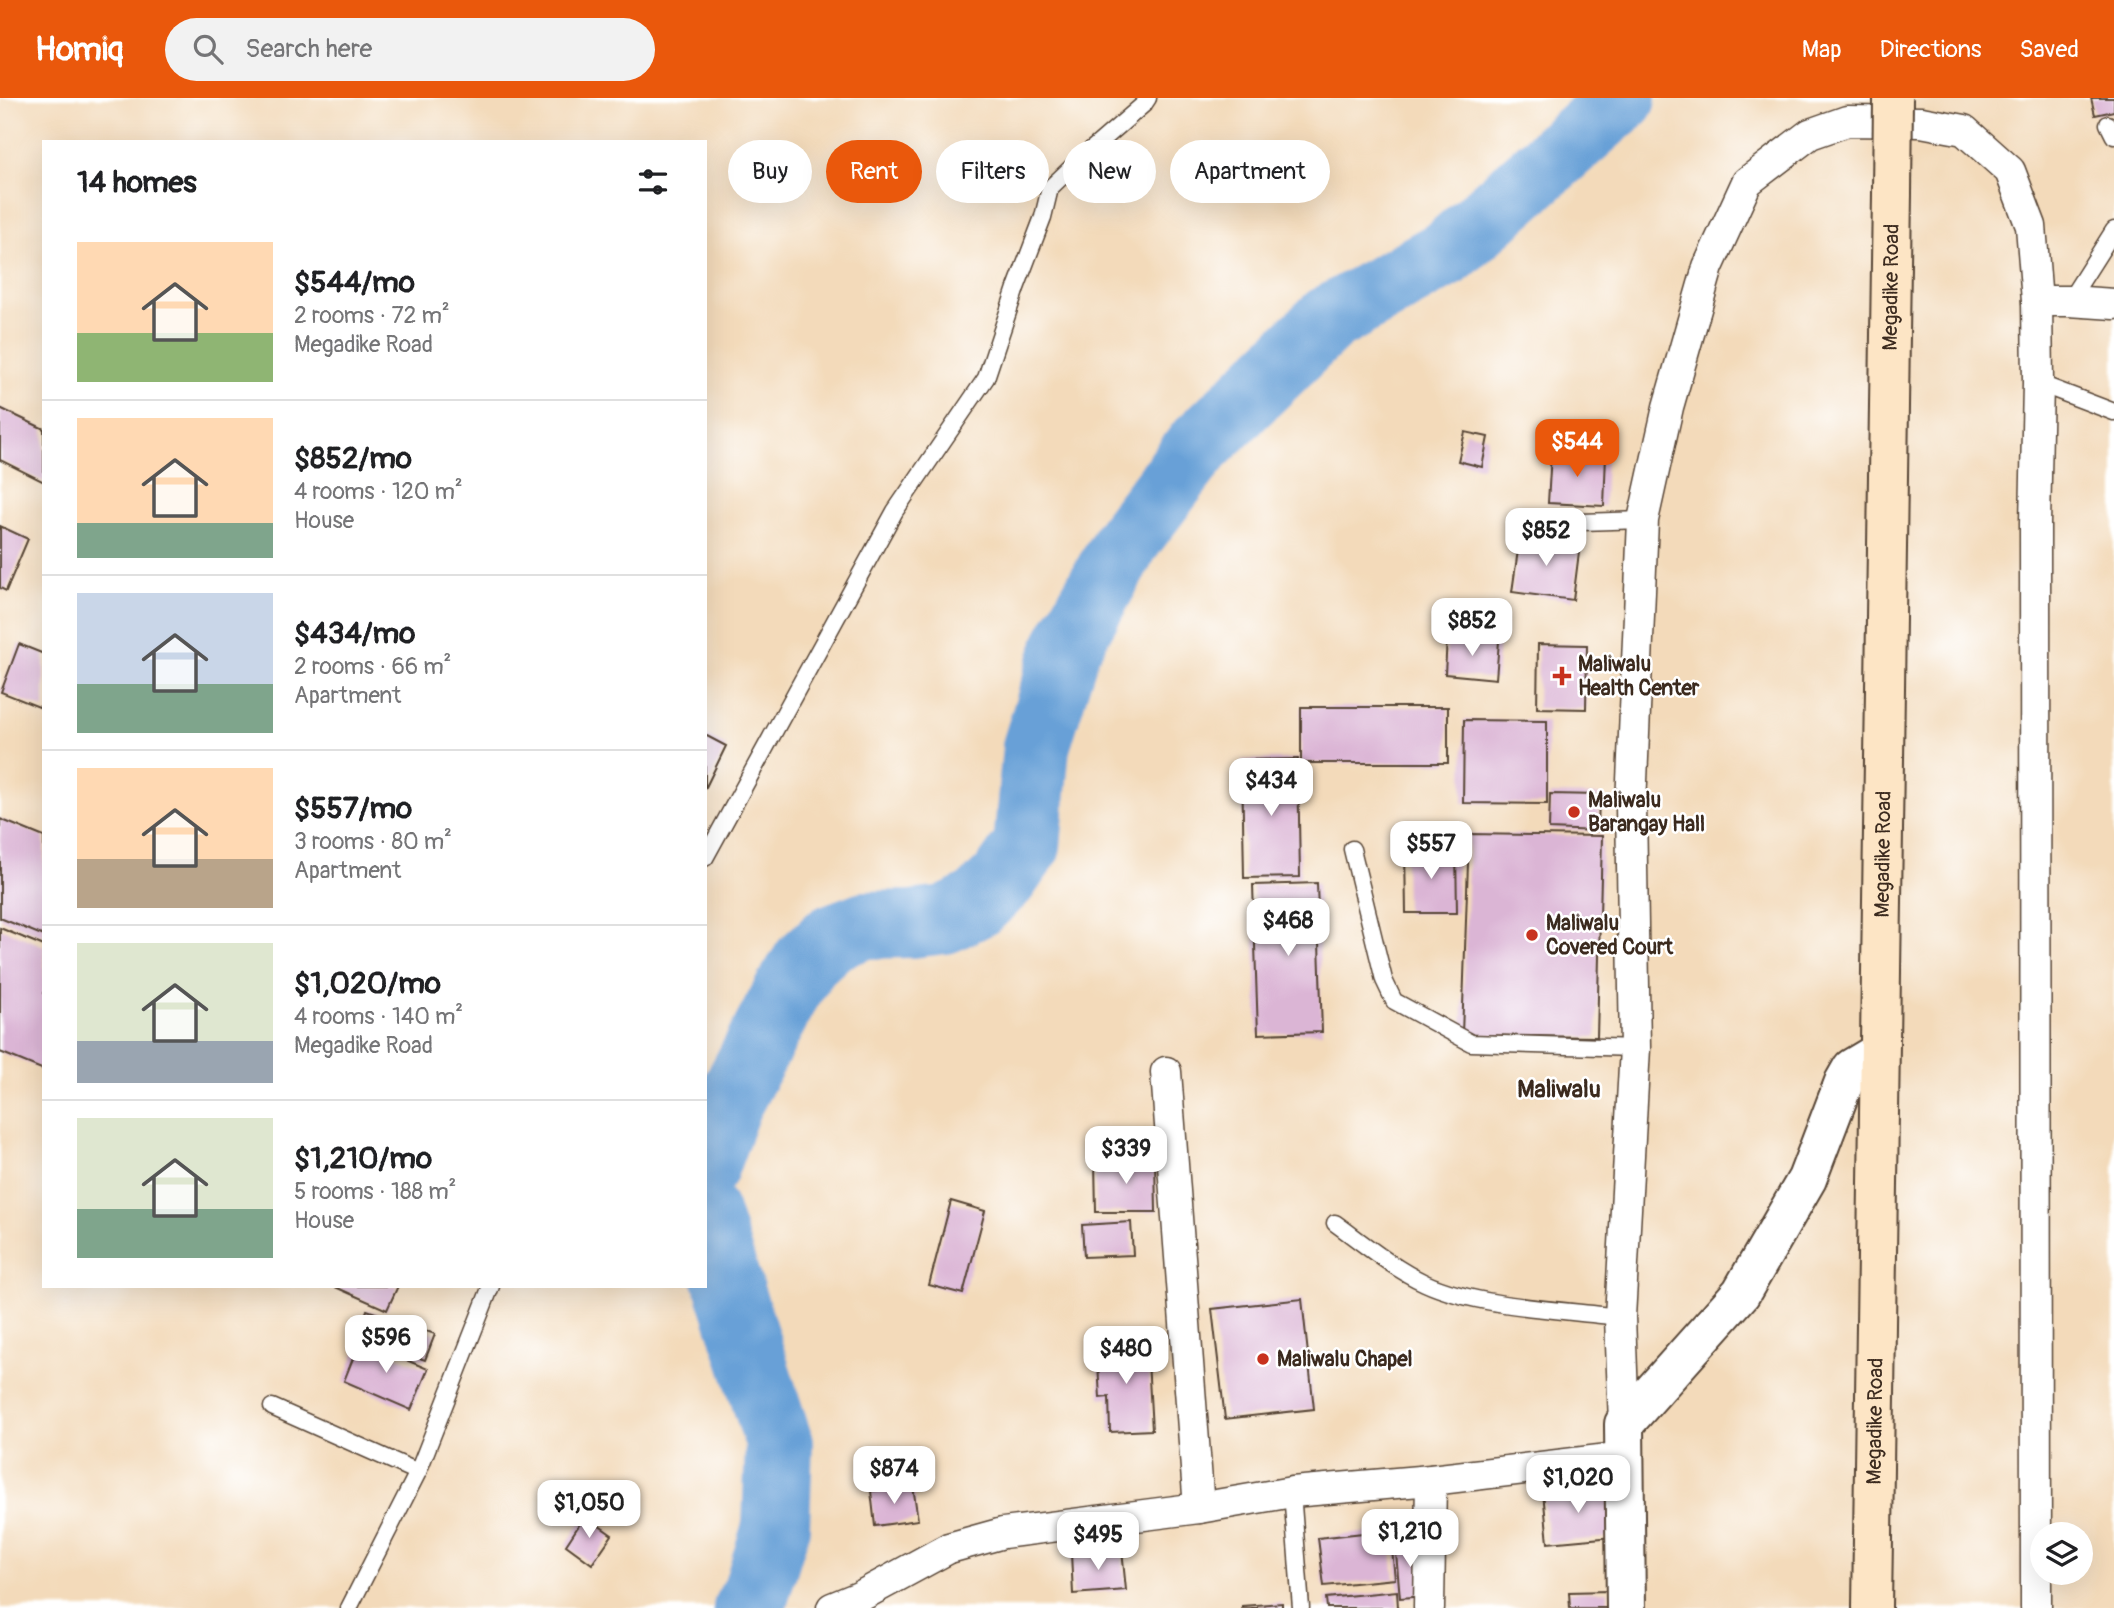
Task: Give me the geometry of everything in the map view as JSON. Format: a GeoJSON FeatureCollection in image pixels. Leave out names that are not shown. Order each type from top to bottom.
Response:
{"type":"FeatureCollection","features":[{"type":"Feature","properties":{"kind":"main road","name":"Megadike Road"},"geometry":{"type":"LineString","coordinates":[[1871,1608],[1893,98]]}},
{"type":"Feature","properties":{"kind":"street"},"geometry":{"type":"LineString","coordinates":[[1626,1608],[1620,1317],[1635,1048],[1631,805],[1643,520],[1668,407],[1709,267],[1747,182],[1810,134],[1847,121],[1921,122],[1965,130],[2010,171],[2031,226],[2037,301],[2038,383],[2035,524],[2036,1608]]}},
{"type":"Feature","properties":{"kind":"street"},"geometry":{"type":"LineString","coordinates":[[2037,301],[2069,300],[2114,304]]}},
{"type":"Feature","properties":{"kind":"street"},"geometry":{"type":"LineString","coordinates":[[839,1606],[949,1548],[1003,1533],[1199,1508],[1292,1492],[1431,1480],[1624,1441],[1741,1293],[1807,1179],[1844,1082],[1852,1068],[1879,1052]]}},
{"type":"Feature","properties":{"kind":"street"},"geometry":{"type":"LineString","coordinates":[[1166,1072],[1199,1508]]}},
{"type":"Feature","properties":{"kind":"street"},"geometry":{"type":"LineString","coordinates":[[1429,1608],[1431,1480]]}},
{"type":"Feature","properties":{"kind":"lane"},"geometry":{"type":"LineString","coordinates":[[707,854],[895,510],[986,378],[1043,217],[1050,188],[1144,104],[1147,98]]}},
{"type":"Feature","properties":{"kind":"lane"},"geometry":{"type":"LineString","coordinates":[[2069,300],[2114,230]]}},
{"type":"Feature","properties":{"kind":"lane"},"geometry":{"type":"LineString","coordinates":[[2038,383],[2114,412]]}},
{"type":"Feature","properties":{"kind":"lane"},"geometry":{"type":"LineString","coordinates":[[1520,524],[1643,520]]}},
{"type":"Feature","properties":{"kind":"lane"},"geometry":{"type":"LineString","coordinates":[[1352,849],[1384,980],[1394,1001],[1471,1042],[1635,1048]]}},
{"type":"Feature","properties":{"kind":"lane"},"geometry":{"type":"LineString","coordinates":[[1335,1223],[1423,1283],[1450,1293],[1516,1305],[1620,1317]]}},
{"type":"Feature","properties":{"kind":"lane"},"geometry":{"type":"LineString","coordinates":[[349,1608],[418,1472],[490,1288]]}},
{"type":"Feature","properties":{"kind":"lane"},"geometry":{"type":"LineString","coordinates":[[272,1407],[418,1472]]}},
{"type":"Feature","properties":{"kind":"lane"},"geometry":{"type":"LineString","coordinates":[[1292,1492],[1301,1608]]}},
{"type":"Feature","properties":{"kind":"building"},"geometry":{"type":"Polygon","coordinates":[[[2091,98],[2114,98],[2114,111],[2095,115],[2091,98]]]}},
{"type":"Feature","properties":{"kind":"building"},"geometry":{"type":"Polygon","coordinates":[[[0,408],[42,428],[42,481],[0,460],[0,408]]]}},
{"type":"Feature","properties":{"kind":"building"},"geometry":{"type":"Polygon","coordinates":[[[1465,432],[1488,437],[1482,467],[1458,461],[1465,432]]]}},
{"type":"Feature","properties":{"kind":"building"},"geometry":{"type":"Polygon","coordinates":[[[1551,453],[1606,455],[1604,506],[1548,503],[1551,453]]]}},
{"type":"Feature","properties":{"kind":"building"},"geometry":{"type":"Polygon","coordinates":[[[0,526],[28,539],[6,591],[0,588],[0,526]]]}},
{"type":"Feature","properties":{"kind":"building"},"geometry":{"type":"Polygon","coordinates":[[[1520,536],[1580,544],[1573,600],[1512,592],[1520,536]]]}},
{"type":"Feature","properties":{"kind":"building"},"geometry":{"type":"Polygon","coordinates":[[[1447,637],[1499,641],[1496,679],[1445,674],[1447,637]]]}},
{"type":"Feature","properties":{"kind":"building"},"geometry":{"type":"Polygon","coordinates":[[[19,644],[42,653],[42,708],[1,692],[19,644]]]}},
{"type":"Feature","properties":{"kind":"building","name":"Maliwalu Health Center"},"geometry":{"type":"Polygon","coordinates":[[[1538,644],[1587,645],[1586,709],[1537,708],[1538,644]]]}},
{"type":"Feature","properties":{"kind":"building"},"geometry":{"type":"Polygon","coordinates":[[[1301,707],[1448,707],[1448,763],[1301,763],[1301,707]]]}},
{"type":"Feature","properties":{"kind":"building"},"geometry":{"type":"Polygon","coordinates":[[[1464,720],[1547,721],[1547,804],[1463,803],[1464,720]]]}},
{"type":"Feature","properties":{"kind":"building"},"geometry":{"type":"Polygon","coordinates":[[[707,736],[726,746],[707,785],[707,736]]]}},
{"type":"Feature","properties":{"kind":"building"},"geometry":{"type":"Polygon","coordinates":[[[1298,759],[1300,877],[1244,878],[1242,760],[1298,759]]]}},
{"type":"Feature","properties":{"kind":"building","name":"Maliwalu Barangay Hall"},"geometry":{"type":"Polygon","coordinates":[[[1550,794],[1599,795],[1598,831],[1549,829],[1550,794]]]}},
{"type":"Feature","properties":{"kind":"building"},"geometry":{"type":"Polygon","coordinates":[[[0,819],[42,836],[42,935],[0,918],[0,819]]]}},
{"type":"Feature","properties":{"kind":"building","name":"Maliwalu Covered Court"},"geometry":{"type":"Polygon","coordinates":[[[1469,834],[1602,836],[1597,1037],[1462,1035],[1469,834]]]}},
{"type":"Feature","properties":{"kind":"building"},"geometry":{"type":"Polygon","coordinates":[[[1456,849],[1457,913],[1406,913],[1405,850],[1456,849]]]}},
{"type":"Feature","properties":{"kind":"building"},"geometry":{"type":"Polygon","coordinates":[[[1317,883],[1322,1032],[1258,1034],[1253,885],[1317,883]]]}},
{"type":"Feature","properties":{"kind":"building"},"geometry":{"type":"Polygon","coordinates":[[[0,928],[42,945],[42,1069],[0,1052],[0,928]]]}},
{"type":"Feature","properties":{"kind":"building"},"geometry":{"type":"Polygon","coordinates":[[[1155,1160],[1156,1212],[1096,1212],[1095,1161],[1155,1160]]]}},
{"type":"Feature","properties":{"kind":"building"},"geometry":{"type":"Polygon","coordinates":[[[951,1201],[985,1211],[963,1294],[929,1285],[951,1201]]]}},
{"type":"Feature","properties":{"kind":"building"},"geometry":{"type":"Polygon","coordinates":[[[1131,1222],[1133,1255],[1084,1257],[1082,1225],[1131,1222]]]}},
{"type":"Feature","properties":{"kind":"building"},"geometry":{"type":"Polygon","coordinates":[[[338,1288],[397,1288],[387,1310],[338,1288]]]}},
{"type":"Feature","properties":{"kind":"building","name":"Maliwalu Chapel"},"geometry":{"type":"Polygon","coordinates":[[[1302,1299],[1314,1409],[1225,1419],[1212,1309],[1302,1299]]]}},
{"type":"Feature","properties":{"kind":"building"},"geometry":{"type":"Polygon","coordinates":[[[367,1310],[435,1334],[425,1360],[358,1336],[367,1310]]]}},
{"type":"Feature","properties":{"kind":"building"},"geometry":{"type":"Polygon","coordinates":[[[360,1341],[428,1369],[411,1410],[344,1381],[360,1341]]]}},
{"type":"Feature","properties":{"kind":"building"},"geometry":{"type":"Polygon","coordinates":[[[1147,1343],[1152,1430],[1110,1432],[1109,1397],[1100,1398],[1097,1346],[1147,1343]]]}},
{"type":"Feature","properties":{"kind":"building"},"geometry":{"type":"Polygon","coordinates":[[[913,1486],[918,1520],[875,1526],[871,1491],[913,1486]]]}},
{"type":"Feature","properties":{"kind":"building"},"geometry":{"type":"Polygon","coordinates":[[[1607,1486],[1613,1537],[1548,1543],[1543,1492],[1607,1486]]]}},
{"type":"Feature","properties":{"kind":"building"},"geometry":{"type":"Polygon","coordinates":[[[585,1516],[612,1535],[592,1564],[566,1545],[585,1516]]]}},
{"type":"Feature","properties":{"kind":"building"},"geometry":{"type":"Polygon","coordinates":[[[1390,1530],[1395,1579],[1324,1586],[1318,1538],[1390,1530]]]}},
{"type":"Feature","properties":{"kind":"building"},"geometry":{"type":"Polygon","coordinates":[[[1420,1540],[1425,1596],[1400,1598],[1395,1542],[1420,1540]]]}},
{"type":"Feature","properties":{"kind":"building"},"geometry":{"type":"Polygon","coordinates":[[[1122,1550],[1126,1590],[1073,1594],[1071,1553],[1122,1550]]]}},
{"type":"Feature","properties":{"kind":"building"},"geometry":{"type":"Polygon","coordinates":[[[1397,1591],[1398,1608],[1327,1608],[1326,1598],[1397,1591]]]}},
{"type":"Feature","properties":{"kind":"building"},"geometry":{"type":"Polygon","coordinates":[[[1608,1591],[1608,1608],[1570,1608],[1569,1592],[1608,1591]]]}},
{"type":"Feature","properties":{"kind":"building"},"geometry":{"type":"Polygon","coordinates":[[[1282,1603],[1282,1608],[1242,1608],[1242,1606],[1282,1603]]]}},
{"type":"Feature","properties":{"kind":"waterway"},"geometry":{"type":"LineString","coordinates":[[707,1161],[727,1106],[806,961],[831,938],[865,925],[945,920],[978,904],[1004,879],[1027,846],[1036,747],[1067,647],[1127,540],[1200,444],[1329,319],[1448,252],[1622,98]]}},
{"type":"Feature","properties":{"kind":"waterway"},"geometry":{"type":"LineString","coordinates":[[707,1219],[779,1443],[776,1527],[756,1593],[747,1608]]}},
{"type":"Feature","properties":{"kind":"place","name":"Maliwalu Health Center"},"geometry":{"type":"Point","coordinates":[1562,676]}},
{"type":"Feature","properties":{"kind":"place","name":"Maliwalu Barangay Hall"},"geometry":{"type":"Point","coordinates":[1574,812]}},
{"type":"Feature","properties":{"kind":"place","name":"Maliwalu Covered Court"},"geometry":{"type":"Point","coordinates":[1532,935]}},
{"type":"Feature","properties":{"kind":"place","name":"Maliwalu Chapel"},"geometry":{"type":"Point","coordinates":[1263,1359]}},
{"type":"Feature","properties":{"kind":"district","name":"Maliwalu"},"geometry":{"type":"Point","coordinates":[1559,1089]}}]}
